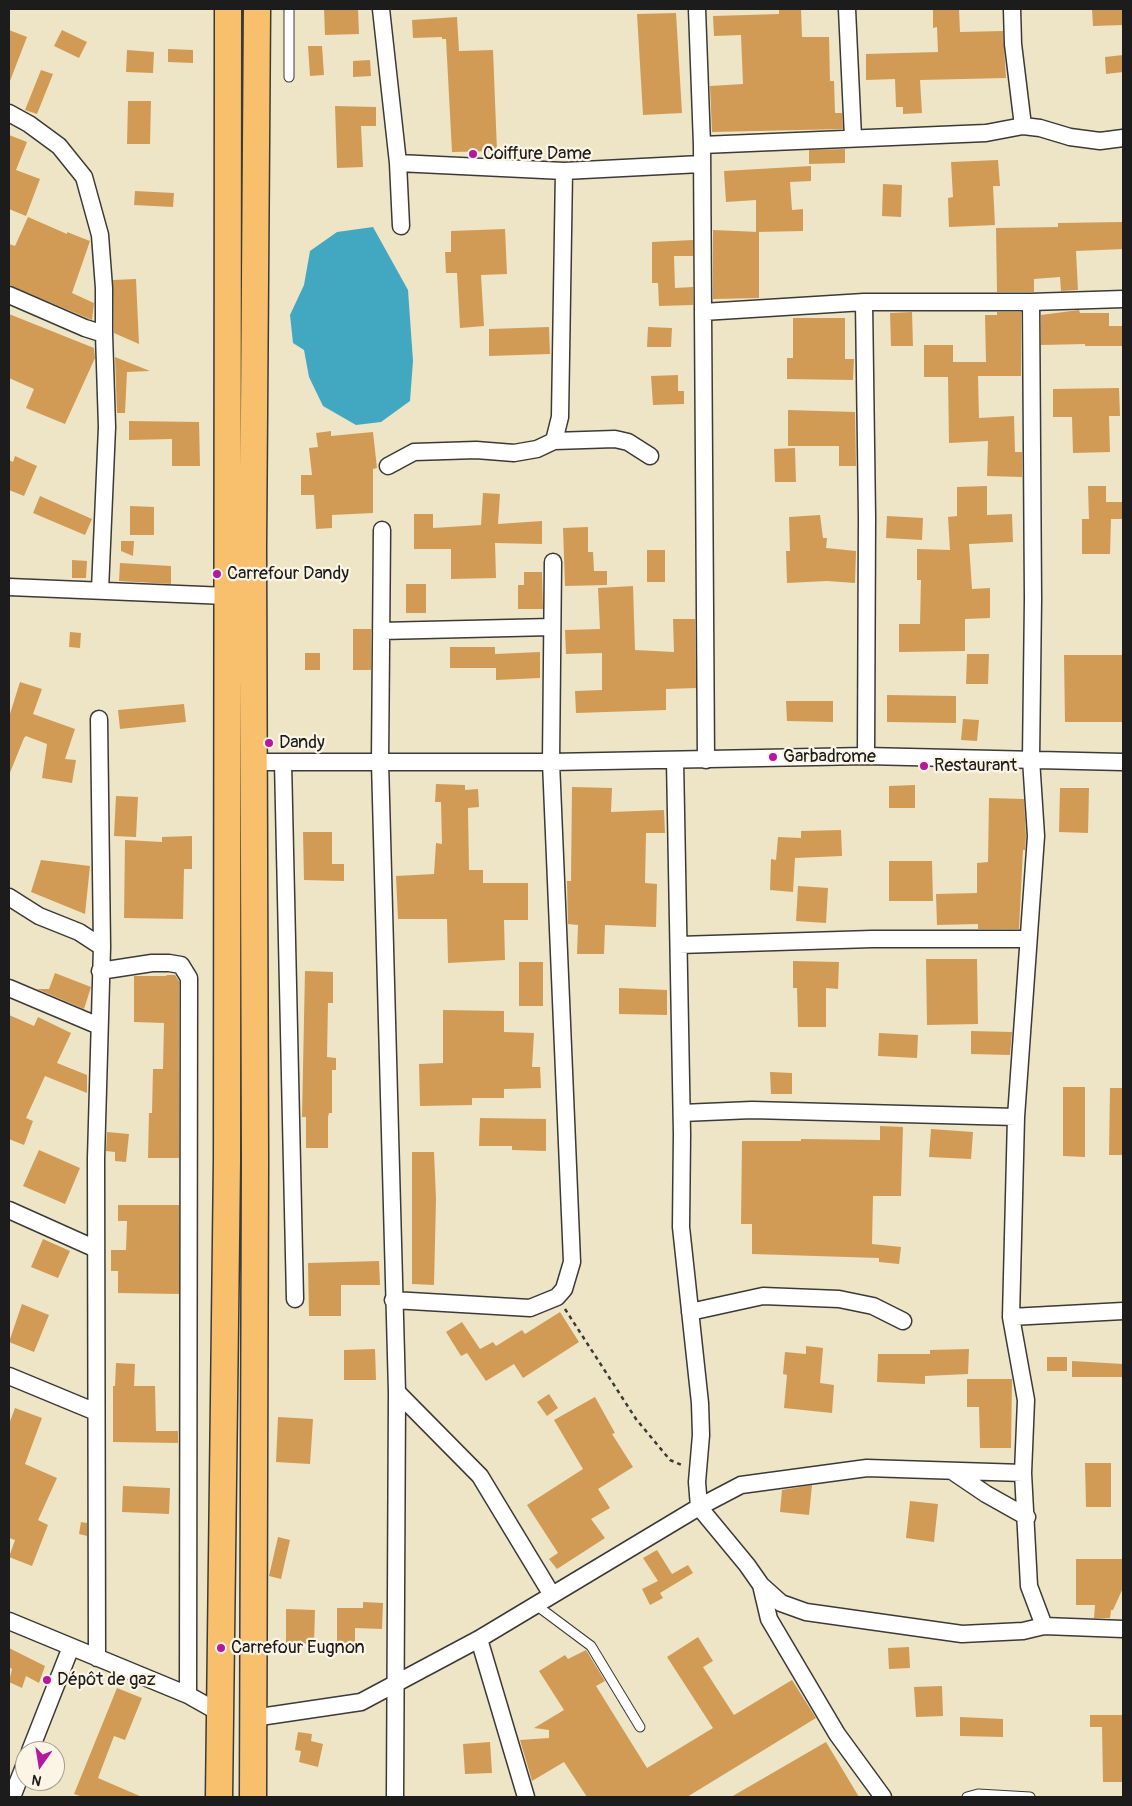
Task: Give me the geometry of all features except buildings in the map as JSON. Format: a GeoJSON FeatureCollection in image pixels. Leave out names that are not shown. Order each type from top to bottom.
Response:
{"type":"FeatureCollection","features":[{"type":"Feature","properties":{"kind":"main road"},"geometry":{"type":"LineString","coordinates":[[219,1797],[227,1161],[228,9]]}},
{"type":"Feature","properties":{"kind":"main road"},"geometry":{"type":"LineString","coordinates":[[253,1797],[257,9]]}},
{"type":"Feature","properties":{"kind":"street"},"geometry":{"type":"LineString","coordinates":[[380,9],[398,162],[401,226]]}},
{"type":"Feature","properties":{"kind":"street"},"geometry":{"type":"LineString","coordinates":[[697,9],[702,145],[706,760]]}},
{"type":"Feature","properties":{"kind":"street"},"geometry":{"type":"LineString","coordinates":[[847,9],[853,137]]}},
{"type":"Feature","properties":{"kind":"street"},"geometry":{"type":"LineString","coordinates":[[1012,9],[1013,44],[1023,126]]}},
{"type":"Feature","properties":{"kind":"street"},"geometry":{"type":"LineString","coordinates":[[9,113],[29,124],[59,146],[84,177],[100,235],[104,288],[107,427],[100,590]]}},
{"type":"Feature","properties":{"kind":"street"},"geometry":{"type":"LineString","coordinates":[[702,145],[853,137],[986,133],[1023,126],[1093,140],[1123,138]]}},
{"type":"Feature","properties":{"kind":"street"},"geometry":{"type":"LineString","coordinates":[[398,162],[564,172],[701,164]]}},
{"type":"Feature","properties":{"kind":"street"},"geometry":{"type":"LineString","coordinates":[[554,441],[560,417],[564,172]]}},
{"type":"Feature","properties":{"kind":"street"},"geometry":{"type":"LineString","coordinates":[[9,295],[85,328],[104,334]]}},
{"type":"Feature","properties":{"kind":"street"},"geometry":{"type":"LineString","coordinates":[[703,312],[864,302],[1031,302],[1123,299]]}},
{"type":"Feature","properties":{"kind":"street"},"geometry":{"type":"LineString","coordinates":[[864,302],[867,517],[866,756]]}},
{"type":"Feature","properties":{"kind":"street"},"geometry":{"type":"LineString","coordinates":[[1031,302],[1033,589],[1031,759],[1036,836],[1027,940],[1016,1117],[1011,1317],[1026,1400],[1023,1473],[1029,1586],[1044,1626]]}},
{"type":"Feature","properties":{"kind":"street"},"geometry":{"type":"LineString","coordinates":[[388,466],[414,452],[476,450],[514,453],[537,449],[554,441],[615,439],[628,442],[650,456]]}},
{"type":"Feature","properties":{"kind":"street"},"geometry":{"type":"LineString","coordinates":[[382,530],[380,762],[393,1300],[397,1392],[395,1797]]}},
{"type":"Feature","properties":{"kind":"street"},"geometry":{"type":"LineString","coordinates":[[393,1300],[530,1308],[557,1296],[564,1289],[572,1262],[551,762],[552,562]]}},
{"type":"Feature","properties":{"kind":"street"},"geometry":{"type":"LineString","coordinates":[[9,587],[227,596]]}},
{"type":"Feature","properties":{"kind":"street"},"geometry":{"type":"LineString","coordinates":[[381,631],[552,627]]}},
{"type":"Feature","properties":{"kind":"street"},"geometry":{"type":"LineString","coordinates":[[97,1658],[96,1250],[100,971],[102,947],[99,719]]}},
{"type":"Feature","properties":{"kind":"street"},"geometry":{"type":"LineString","coordinates":[[254,762],[551,762],[866,756],[1123,762]]}},
{"type":"Feature","properties":{"kind":"street"},"geometry":{"type":"LineString","coordinates":[[675,760],[682,1114],[680,1227],[700,1402],[701,1435],[697,1471],[699,1507],[748,1565],[761,1585],[781,1603],[806,1612],[962,1634],[1023,1631],[1044,1626],[1123,1629]]}},
{"type":"Feature","properties":{"kind":"street"},"geometry":{"type":"LineString","coordinates":[[283,762],[295,1299]]}},
{"type":"Feature","properties":{"kind":"street"},"geometry":{"type":"LineString","coordinates":[[9,897],[39,916],[79,932],[102,947]]}},
{"type":"Feature","properties":{"kind":"street"},"geometry":{"type":"LineString","coordinates":[[679,945],[872,939],[1027,940]]}},
{"type":"Feature","properties":{"kind":"street"},"geometry":{"type":"LineString","coordinates":[[100,971],[152,963],[169,963],[182,965],[189,978],[188,1695]]}},
{"type":"Feature","properties":{"kind":"street"},"geometry":{"type":"LineString","coordinates":[[9,988],[99,1026]]}},
{"type":"Feature","properties":{"kind":"street"},"geometry":{"type":"LineString","coordinates":[[682,1114],[752,1110],[1016,1117]]}},
{"type":"Feature","properties":{"kind":"street"},"geometry":{"type":"LineString","coordinates":[[9,1210],[96,1250]]}},
{"type":"Feature","properties":{"kind":"street"},"geometry":{"type":"LineString","coordinates":[[690,1312],[763,1296],[839,1299],[873,1306],[903,1321]]}},
{"type":"Feature","properties":{"kind":"street"},"geometry":{"type":"LineString","coordinates":[[1011,1317],[1123,1311]]}},
{"type":"Feature","properties":{"kind":"street"},"geometry":{"type":"LineString","coordinates":[[9,1376],[96,1412]]}},
{"type":"Feature","properties":{"kind":"street"},"geometry":{"type":"LineString","coordinates":[[397,1392],[480,1476],[552,1595]]}},
{"type":"Feature","properties":{"kind":"street"},"geometry":{"type":"LineString","coordinates":[[252,1718],[361,1702],[479,1639],[654,1536],[699,1507],[741,1486],[867,1468],[1023,1473]]}},
{"type":"Feature","properties":{"kind":"street"},"geometry":{"type":"LineString","coordinates":[[952,1470],[986,1494],[1026,1517]]}},
{"type":"Feature","properties":{"kind":"street"},"geometry":{"type":"LineString","coordinates":[[761,1585],[769,1619],[837,1734],[883,1797]]}},
{"type":"Feature","properties":{"kind":"street"},"geometry":{"type":"LineString","coordinates":[[9,1620],[188,1695],[220,1713]]}},
{"type":"Feature","properties":{"kind":"street"},"geometry":{"type":"LineString","coordinates":[[479,1639],[526,1797]]}},
{"type":"Feature","properties":{"kind":"street"},"geometry":{"type":"LineString","coordinates":[[34,1741],[71,1647]]}},
{"type":"Feature","properties":{"kind":"lane"},"geometry":{"type":"LineString","coordinates":[[289,9],[289,77]]}},
{"type":"Feature","properties":{"kind":"lane"},"geometry":{"type":"LineString","coordinates":[[536,1605],[591,1646],[640,1727]]}},
{"type":"Feature","properties":{"kind":"lane"},"geometry":{"type":"LineString","coordinates":[[967,1797],[978,1794],[1030,1797]]}},
{"type":"Feature","properties":{"kind":"path"},"geometry":{"type":"LineString","coordinates":[[557,1296],[636,1420],[670,1460],[697,1471]]}},
{"type":"Feature","properties":{"kind":"water"},"geometry":{"type":"Polygon","coordinates":[[[373,227],[408,290],[413,361],[410,401],[381,422],[356,425],[323,406],[309,377],[304,350],[293,343],[290,315],[304,285],[310,251],[337,232],[373,227]]]}},
{"type":"Feature","properties":{"kind":"place","name":"Coiffure Dame"},"geometry":{"type":"Point","coordinates":[473,154]}},
{"type":"Feature","properties":{"kind":"place","name":"Carrefour Dandy"},"geometry":{"type":"Point","coordinates":[217,574]}},
{"type":"Feature","properties":{"kind":"place","name":"Dandy"},"geometry":{"type":"Point","coordinates":[269,743]}},
{"type":"Feature","properties":{"kind":"place","name":"Garbadrome"},"geometry":{"type":"Point","coordinates":[773,757]}},
{"type":"Feature","properties":{"kind":"place","name":"Restaurant"},"geometry":{"type":"Point","coordinates":[924,766]}},
{"type":"Feature","properties":{"kind":"place","name":"Carrefour Eugnon"},"geometry":{"type":"Point","coordinates":[221,1648]}},
{"type":"Feature","properties":{"kind":"place","name":"Dépôt de gaz"},"geometry":{"type":"Point","coordinates":[47,1680]}}]}
